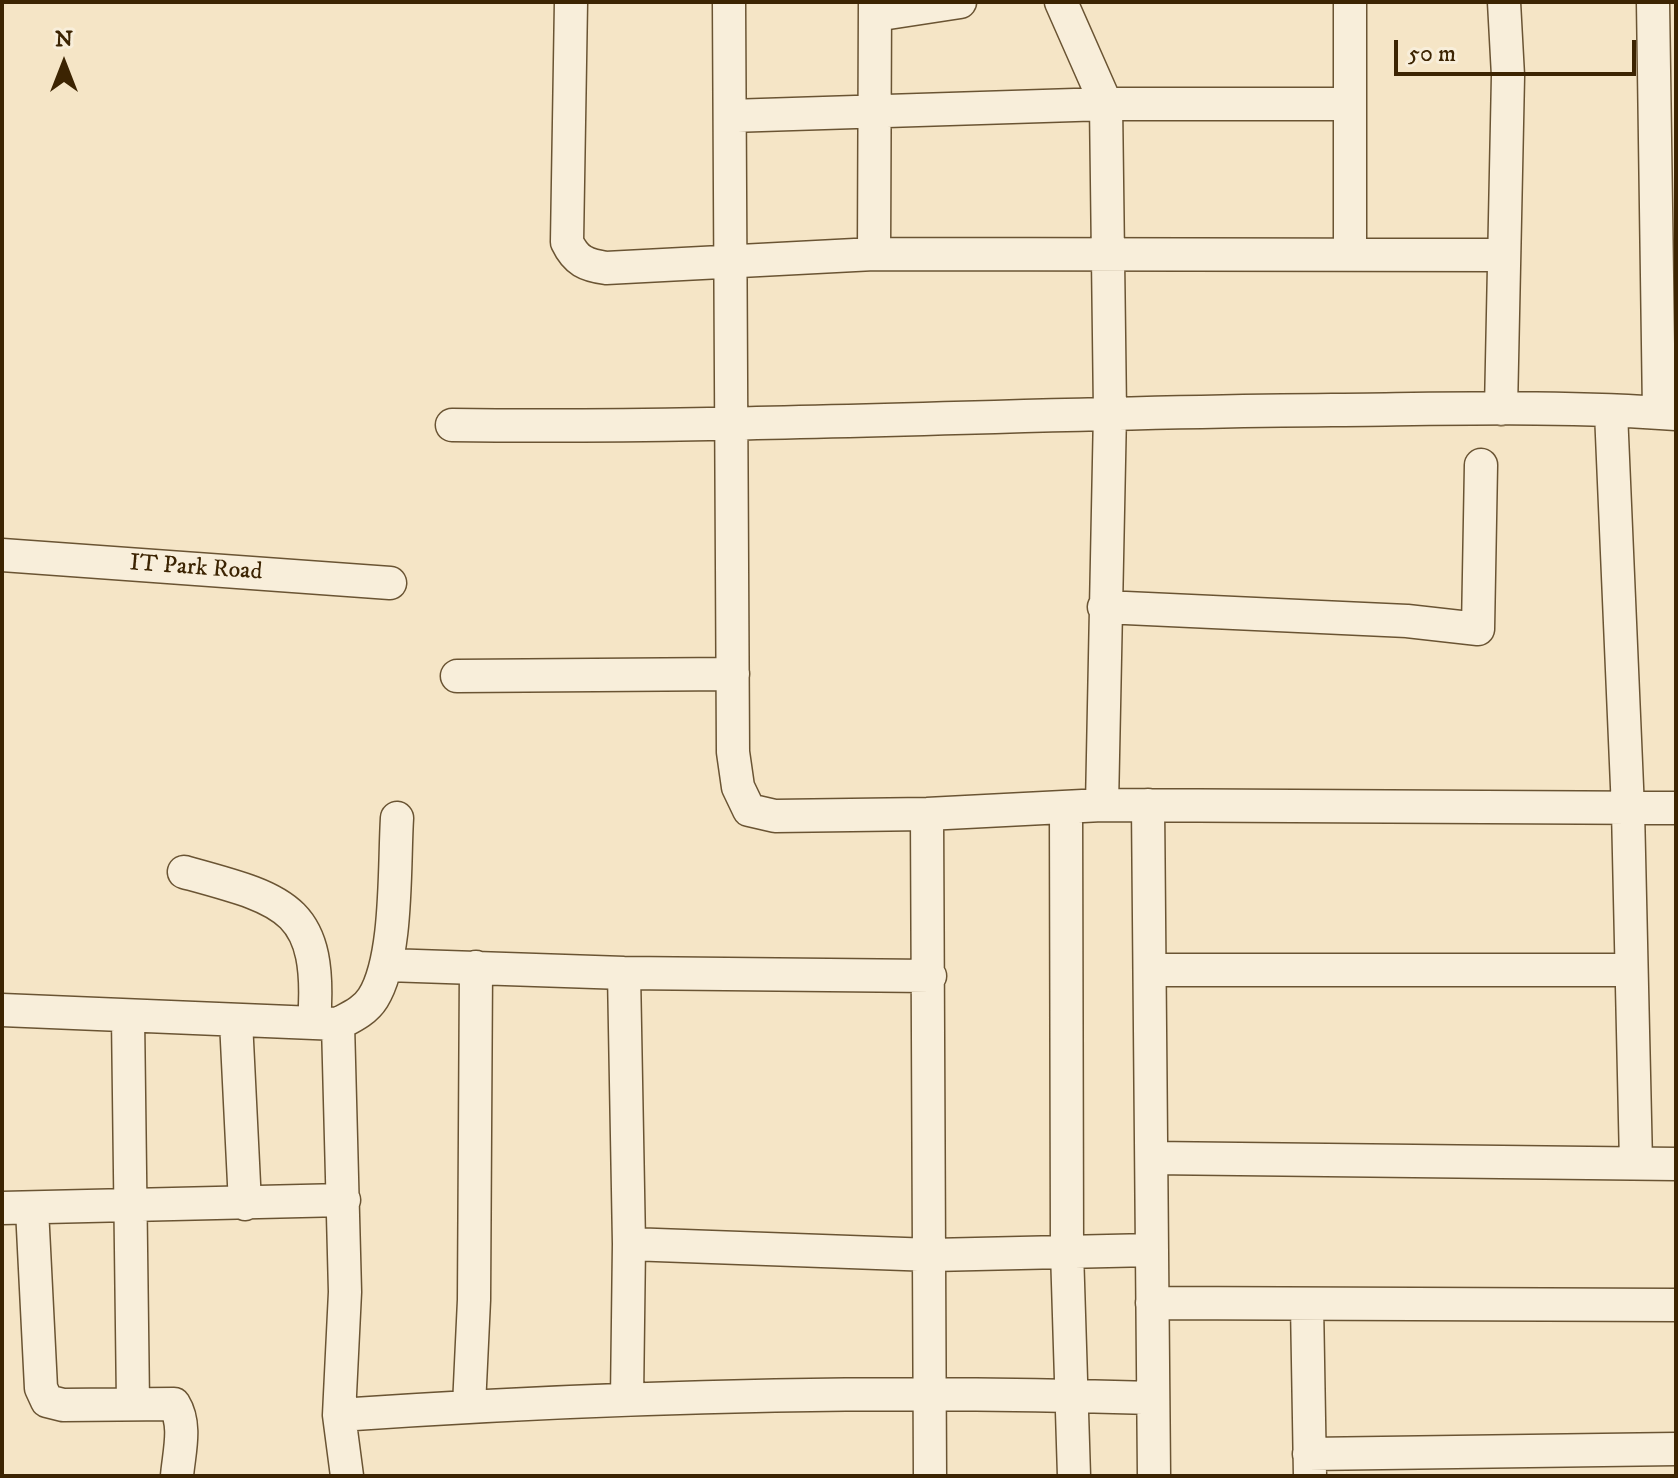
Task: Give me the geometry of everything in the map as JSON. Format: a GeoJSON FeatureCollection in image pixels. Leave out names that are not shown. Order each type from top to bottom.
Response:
{"type":"FeatureCollection","features":[{"type":"Feature","properties":{"kind":"street"},"geometry":{"type":"LineString","coordinates":[[571,2],[567,242],[574,256],[587,265],[606,268],[874,254],[1502,255]]}},
{"type":"Feature","properties":{"kind":"street"},"geometry":{"type":"LineString","coordinates":[[729,2],[733,752],[738,787],[749,810],[775,816],[927,814],[1102,805],[1676,808]]}},
{"type":"Feature","properties":{"kind":"street"},"geometry":{"type":"LineString","coordinates":[[874,254],[877,111],[875,8],[960,2]]}},
{"type":"Feature","properties":{"kind":"street"},"geometry":{"type":"LineString","coordinates":[[1061,2],[1106,104],[1110,412],[1102,805]]}},
{"type":"Feature","properties":{"kind":"street"},"geometry":{"type":"LineString","coordinates":[[1350,2],[1350,253]]}},
{"type":"Feature","properties":{"kind":"street"},"geometry":{"type":"LineString","coordinates":[[1501,409],[1508,76],[1504,2]]}},
{"type":"Feature","properties":{"kind":"street"},"geometry":{"type":"LineString","coordinates":[[452,425],[729,425],[1110,412],[1501,409],[1668,413],[1653,2]]}},
{"type":"Feature","properties":{"kind":"street"},"geometry":{"type":"LineString","coordinates":[[730,116],[1106,104],[1348,104]]}},
{"type":"Feature","properties":{"kind":"street"},"geometry":{"type":"LineString","coordinates":[[1611,412],[1628,810],[1629,970],[1636,1163]]}},
{"type":"Feature","properties":{"kind":"street"},"geometry":{"type":"LineString","coordinates":[[1104,607],[1407,621],[1478,629],[1481,465]]}},
{"type":"Feature","properties":{"kind":"street","name":"IT Park Road"},"geometry":{"type":"LineString","coordinates":[[2,555],[390,583]]}},
{"type":"Feature","properties":{"kind":"street"},"geometry":{"type":"LineString","coordinates":[[457,676],[733,674]]}},
{"type":"Feature","properties":{"kind":"street"},"geometry":{"type":"LineString","coordinates":[[1148,805],[1154,1476]]}},
{"type":"Feature","properties":{"kind":"street"},"geometry":{"type":"LineString","coordinates":[[1066,807],[1067,1251],[1074,1476]]}},
{"type":"Feature","properties":{"kind":"street"},"geometry":{"type":"LineString","coordinates":[[927,814],[932,1255],[930,1476]]}},
{"type":"Feature","properties":{"kind":"street"},"geometry":{"type":"LineString","coordinates":[[2,1010],[326,1024],[358,1014],[373,999],[387,965],[397,818]]}},
{"type":"Feature","properties":{"kind":"street"},"geometry":{"type":"LineString","coordinates":[[184,872],[261,896],[293,916],[312,946],[326,1024],[344,1200],[339,1415],[347,1476]]}},
{"type":"Feature","properties":{"kind":"street"},"geometry":{"type":"LineString","coordinates":[[387,965],[624,973],[930,976]]}},
{"type":"Feature","properties":{"kind":"street"},"geometry":{"type":"LineString","coordinates":[[469,1406],[474,1300],[476,967]]}},
{"type":"Feature","properties":{"kind":"street"},"geometry":{"type":"LineString","coordinates":[[1150,970],[1629,970]]}},
{"type":"Feature","properties":{"kind":"street"},"geometry":{"type":"LineString","coordinates":[[624,973],[629,1244],[627,1399]]}},
{"type":"Feature","properties":{"kind":"street"},"geometry":{"type":"LineString","coordinates":[[128,1017],[133,1403]]}},
{"type":"Feature","properties":{"kind":"street"},"geometry":{"type":"LineString","coordinates":[[236,1021],[245,1204]]}},
{"type":"Feature","properties":{"kind":"street"},"geometry":{"type":"LineString","coordinates":[[1152,1158],[1676,1164]]}},
{"type":"Feature","properties":{"kind":"street"},"geometry":{"type":"LineString","coordinates":[[177,1476],[181,1415],[174,1404],[63,1405],[47,1401],[41,1388],[17,1209],[344,1200]]}},
{"type":"Feature","properties":{"kind":"street"},"geometry":{"type":"LineString","coordinates":[[629,1244],[932,1255],[1152,1250]]}},
{"type":"Feature","properties":{"kind":"street"},"geometry":{"type":"LineString","coordinates":[[1152,1303],[1676,1305]]}},
{"type":"Feature","properties":{"kind":"street"},"geometry":{"type":"LineString","coordinates":[[1307,1304],[1309,1465],[1676,1449]]}},
{"type":"Feature","properties":{"kind":"street"},"geometry":{"type":"LineString","coordinates":[[339,1415],[627,1399],[931,1393],[1153,1398]]}}]}
